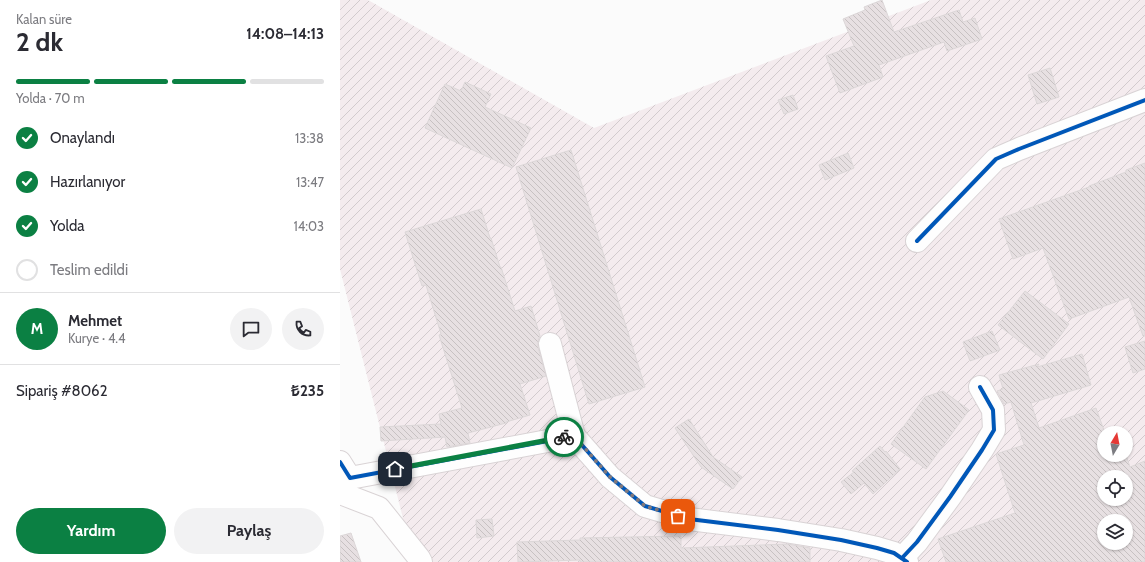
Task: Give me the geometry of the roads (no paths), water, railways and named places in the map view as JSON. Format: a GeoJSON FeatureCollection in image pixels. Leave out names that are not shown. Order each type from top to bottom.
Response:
{"type":"FeatureCollection","features":[{"type":"Feature","properties":{"kind":"street"},"geometry":{"type":"LineString","coordinates":[[917,241],[996,159],[1145,100]]}},
{"type":"Feature","properties":{"kind":"street"},"geometry":{"type":"LineString","coordinates":[[550,344],[574,436],[610,477],[645,506],[689,519],[778,530],[841,540],[894,553],[904,560],[950,497],[994,430],[993,410],[980,387]]}},
{"type":"Feature","properties":{"kind":"street"},"geometry":{"type":"LineString","coordinates":[[342,481],[546,440],[574,436]]}},
{"type":"Feature","properties":{"kind":"street"},"geometry":{"type":"LineString","coordinates":[[342,481],[379,508],[421,562]]}}]}
